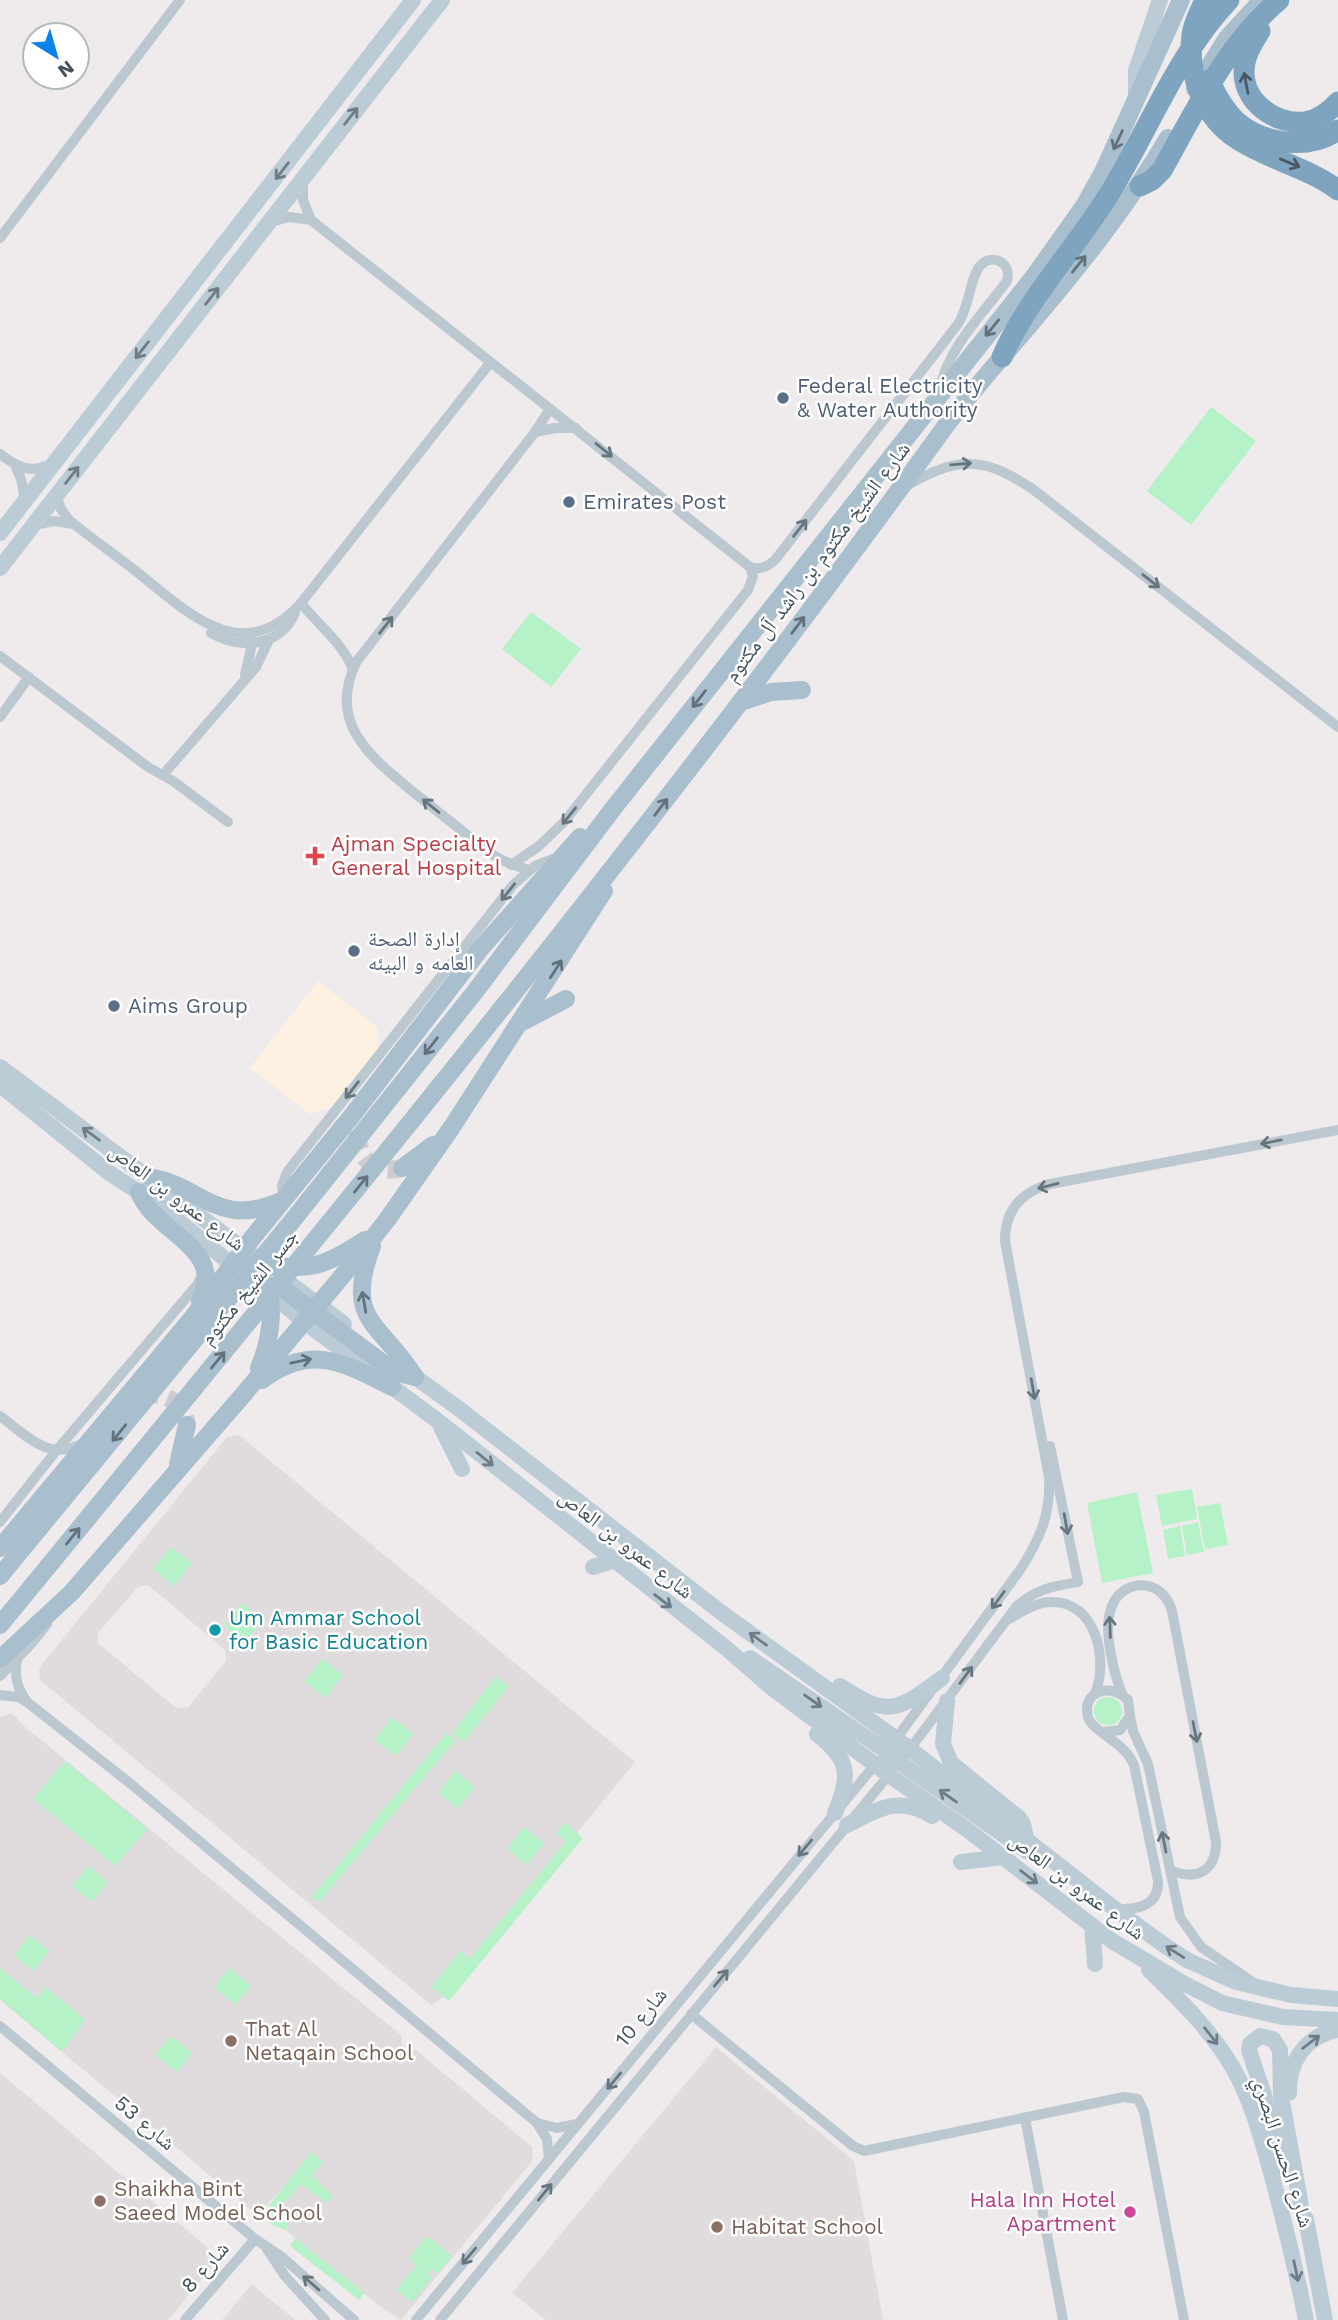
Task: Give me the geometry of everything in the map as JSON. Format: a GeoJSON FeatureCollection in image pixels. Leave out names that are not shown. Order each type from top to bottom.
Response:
{"type":"FeatureCollection","features":[{"type":"Feature","properties":{"kind":"highway"},"geometry":{"type":"LineString","coordinates":[[1205,0],[1192,33],[1191,57],[1195,80],[1211,115],[1235,138],[1299,167],[1338,190]]}},
{"type":"Feature","properties":{"kind":"highway"},"geometry":{"type":"LineString","coordinates":[[1218,0],[1210,17],[1204,58],[1208,76],[1228,113],[1247,129],[1281,141],[1317,140],[1338,130]]}},
{"type":"Feature","properties":{"kind":"highway"},"geometry":{"type":"LineString","coordinates":[[1002,357],[1026,313],[1110,193],[1174,73],[1206,27],[1229,0]]}},
{"type":"Feature","properties":{"kind":"highway"},"geometry":{"type":"LineString","coordinates":[[1140,186],[1152,180],[1162,170],[1235,45],[1279,0]]}},
{"type":"Feature","properties":{"kind":"highway"},"geometry":{"type":"LineString","coordinates":[[1287,0],[1249,49],[1244,72],[1248,95],[1268,113],[1296,122],[1321,117],[1338,102]]}},
{"type":"Feature","properties":{"kind":"main road"},"geometry":{"type":"LineString","coordinates":[[0,533],[414,0]]}},
{"type":"Feature","properties":{"kind":"main road"},"geometry":{"type":"LineString","coordinates":[[406,46],[417,20],[431,0]]}},
{"type":"Feature","properties":{"kind":"main road"},"geometry":{"type":"LineString","coordinates":[[0,568],[442,0]]}},
{"type":"Feature","properties":{"kind":"main road"},"geometry":{"type":"LineString","coordinates":[[1136,102],[1136,70],[1160,0]]}},
{"type":"Feature","properties":{"kind":"main road","name":"شارع الشيخ مكتوم بن راشد آل مكتوم"},"geometry":{"type":"LineString","coordinates":[[474,993],[612,810],[1035,275],[1084,206],[1104,170],[1181,0]]}},
{"type":"Feature","properties":{"kind":"main road","name":"شارع الشيخ مكتوم بن راشد آل مكتوم"},"geometry":{"type":"LineString","coordinates":[[499,1011],[740,702],[962,402],[1051,300],[1140,186],[1212,59],[1227,38],[1262,0]]}},
{"type":"Feature","properties":{"kind":"main road"},"geometry":{"type":"LineString","coordinates":[[740,702],[771,692],[802,690]]}},
{"type":"Feature","properties":{"kind":"main road"},"geometry":{"type":"LineString","coordinates":[[0,1548],[193,1317],[243,1250],[373,1090],[481,948],[586,831],[612,810]]}},
{"type":"Feature","properties":{"kind":"main road"},"geometry":{"type":"LineString","coordinates":[[8,1659],[61,1604],[311,1318],[378,1231],[521,1023],[594,910],[619,860]]}},
{"type":"Feature","properties":{"kind":"main road","name":"جسر الشيخ مكتوم"},"geometry":{"type":"LineString","coordinates":[[3,1573],[289,1225],[474,993]]}},
{"type":"Feature","properties":{"kind":"main road"},"geometry":{"type":"LineString","coordinates":[[521,1023],[566,999]]}},
{"type":"Feature","properties":{"kind":"main road","name":"جسر الشيخ مكتوم"},"geometry":{"type":"LineString","coordinates":[[0,1625],[303,1256],[499,1011]]}},
{"type":"Feature","properties":{"kind":"main road"},"geometry":{"type":"LineString","coordinates":[[401,1027],[401,1052]]}},
{"type":"Feature","properties":{"kind":"main road","name":"شارع عمرو بن العاص"},"geometry":{"type":"LineString","coordinates":[[0,1067],[145,1185],[243,1250]]}},
{"type":"Feature","properties":{"kind":"main road","name":"شارع عمرو بن العاص"},"geometry":{"type":"LineString","coordinates":[[0,1085],[108,1172],[145,1185],[169,1213],[232,1265]]}},
{"type":"Feature","properties":{"kind":"main road"},"geometry":{"type":"LineString","coordinates":[[358,1132],[373,1090]]}},
{"type":"Feature","properties":{"kind":"main road"},"geometry":{"type":"LineString","coordinates":[[325,1124],[330,1144]]}},
{"type":"Feature","properties":{"kind":"main road"},"geometry":{"type":"LineString","coordinates":[[402,1168],[428,1149],[452,1126]]}},
{"type":"Feature","properties":{"kind":"main road"},"geometry":{"type":"LineString","coordinates":[[193,1317],[206,1288],[204,1266],[197,1253],[150,1211],[145,1185],[172,1183],[208,1203],[233,1210],[259,1208],[284,1199]]}},
{"type":"Feature","properties":{"kind":"main road"},"geometry":{"type":"LineString","coordinates":[[248,1388],[266,1349],[271,1326],[274,1256],[272,1234],[284,1199]]}},
{"type":"Feature","properties":{"kind":"main road"},"geometry":{"type":"LineString","coordinates":[[193,1317],[222,1294],[329,1262],[378,1231]]}},
{"type":"Feature","properties":{"kind":"main road"},"geometry":{"type":"LineString","coordinates":[[378,1231],[363,1277],[364,1307],[372,1326],[415,1377]]}},
{"type":"Feature","properties":{"kind":"main road"},"geometry":{"type":"LineString","coordinates":[[243,1250],[311,1318],[399,1374],[415,1377]]}},
{"type":"Feature","properties":{"kind":"main road"},"geometry":{"type":"LineString","coordinates":[[232,1265],[271,1279]]}},
{"type":"Feature","properties":{"kind":"main road"},"geometry":{"type":"LineString","coordinates":[[222,1294],[241,1292],[258,1300],[269,1316],[271,1326]]}},
{"type":"Feature","properties":{"kind":"main road","name":"شارع عمرو بن العاص"},"geometry":{"type":"LineString","coordinates":[[311,1318],[392,1387],[772,1688],[886,1752],[910,1749],[1115,1909],[1187,1959],[1236,1982],[1265,1991],[1338,1999]]}},
{"type":"Feature","properties":{"kind":"main road"},"geometry":{"type":"LineString","coordinates":[[248,1388],[285,1366],[309,1359],[342,1363],[392,1387]]}},
{"type":"Feature","properties":{"kind":"main road","name":"شارع عمرو بن العاص"},"geometry":{"type":"LineString","coordinates":[[415,1377],[656,1564],[791,1662],[886,1752],[888,1775],[969,1831],[1129,1952],[1204,1995],[1243,2009],[1283,2017],[1338,2020]]}},
{"type":"Feature","properties":{"kind":"main road"},"geometry":{"type":"LineString","coordinates":[[118,1406],[141,1395]]}},
{"type":"Feature","properties":{"kind":"main road"},"geometry":{"type":"LineString","coordinates":[[438,1421],[462,1469]]}},
{"type":"Feature","properties":{"kind":"main road"},"geometry":{"type":"LineString","coordinates":[[176,1471],[187,1425]]}},
{"type":"Feature","properties":{"kind":"main road"},"geometry":{"type":"LineString","coordinates":[[593,1567],[612,1561]]}},
{"type":"Feature","properties":{"kind":"main road"},"geometry":{"type":"LineString","coordinates":[[734,1656],[756,1661],[886,1752],[887,1761],[899,1762],[1028,1853],[1047,1856]]}},
{"type":"Feature","properties":{"kind":"main road"},"geometry":{"type":"LineString","coordinates":[[791,1662],[811,1667],[856,1697],[882,1707],[900,1706],[942,1678]]}},
{"type":"Feature","properties":{"kind":"main road"},"geometry":{"type":"LineString","coordinates":[[772,1688],[779,1703],[827,1741],[845,1765],[845,1784],[835,1813]]}},
{"type":"Feature","properties":{"kind":"main road"},"geometry":{"type":"LineString","coordinates":[[947,1700],[943,1744],[951,1763],[1019,1818],[1026,1838]]}},
{"type":"Feature","properties":{"kind":"main road"},"geometry":{"type":"LineString","coordinates":[[847,1825],[880,1808],[904,1805],[926,1812],[956,1831],[969,1831]]}},
{"type":"Feature","properties":{"kind":"main road"},"geometry":{"type":"LineString","coordinates":[[961,1862],[1003,1857]]}},
{"type":"Feature","properties":{"kind":"main road"},"geometry":{"type":"LineString","coordinates":[[1092,1926],[1095,1964]]}},
{"type":"Feature","properties":{"kind":"main road","name":"شارع الحسن البصري"},"geometry":{"type":"LineString","coordinates":[[1129,1952],[1206,2028],[1233,2067],[1253,2111],[1288,2231],[1306,2320]]}},
{"type":"Feature","properties":{"kind":"main road","name":"شارع الحسن البصري"},"geometry":{"type":"LineString","coordinates":[[1325,2320],[1307,2228],[1289,2078],[1297,2055],[1307,2044],[1319,2036],[1338,2030]]}},
{"type":"Feature","properties":{"kind":"main road"},"geometry":{"type":"LineString","coordinates":[[1288,2231],[1287,2208],[1267,2104],[1249,2050],[1250,2044],[1260,2036],[1273,2039],[1280,2050],[1281,2096],[1307,2228]]}},
{"type":"Feature","properties":{"kind":"street"},"geometry":{"type":"LineString","coordinates":[[0,238],[180,0]]}},
{"type":"Feature","properties":{"kind":"street"},"geometry":{"type":"LineString","coordinates":[[303,178],[303,200],[311,220],[750,567],[753,576],[748,590],[564,822],[539,846],[511,865]]}},
{"type":"Feature","properties":{"kind":"street"},"geometry":{"type":"LineString","coordinates":[[268,224],[289,217],[311,220]]}},
{"type":"Feature","properties":{"kind":"street"},"geometry":{"type":"LineString","coordinates":[[750,567],[766,567],[775,560],[958,324],[967,309],[979,268],[989,261],[999,260],[1007,267],[1007,281],[951,356],[943,372],[938,395]]}},
{"type":"Feature","properties":{"kind":"street"},"geometry":{"type":"LineString","coordinates":[[163,775],[261,661],[269,640],[288,626],[299,606],[490,363]]}},
{"type":"Feature","properties":{"kind":"street"},"geometry":{"type":"LineString","coordinates":[[528,870],[511,865],[490,853],[380,765],[366,750],[351,726],[347,708],[353,670],[366,650],[550,409]]}},
{"type":"Feature","properties":{"kind":"street"},"geometry":{"type":"LineString","coordinates":[[535,432],[576,428]]}},
{"type":"Feature","properties":{"kind":"street"},"geometry":{"type":"LineString","coordinates":[[0,454],[15,466],[22,479],[25,500]]}},
{"type":"Feature","properties":{"kind":"street"},"geometry":{"type":"LineString","coordinates":[[15,466],[35,469],[55,463]]}},
{"type":"Feature","properties":{"kind":"street"},"geometry":{"type":"LineString","coordinates":[[899,490],[948,466],[978,463],[1005,471],[1034,490],[1338,727]]}},
{"type":"Feature","properties":{"kind":"street"},"geometry":{"type":"LineString","coordinates":[[56,495],[65,514],[74,524],[216,636],[237,642],[250,638],[299,606]]}},
{"type":"Feature","properties":{"kind":"street"},"geometry":{"type":"LineString","coordinates":[[34,524],[54,521],[74,524]]}},
{"type":"Feature","properties":{"kind":"street"},"geometry":{"type":"LineString","coordinates":[[299,606],[343,651],[353,670]]}},
{"type":"Feature","properties":{"kind":"street"},"geometry":{"type":"LineString","coordinates":[[250,638],[269,640]]}},
{"type":"Feature","properties":{"kind":"street"},"geometry":{"type":"LineString","coordinates":[[244,678],[250,638]]}},
{"type":"Feature","properties":{"kind":"street"},"geometry":{"type":"LineString","coordinates":[[0,656],[148,767],[228,822]]}},
{"type":"Feature","properties":{"kind":"street"},"geometry":{"type":"LineString","coordinates":[[0,717],[29,677]]}},
{"type":"Feature","properties":{"kind":"street"},"geometry":{"type":"LineString","coordinates":[[284,1199],[284,1176],[513,885],[528,870],[564,855]]}},
{"type":"Feature","properties":{"kind":"street"},"geometry":{"type":"LineString","coordinates":[[1042,1436],[1005,1241],[1005,1227],[1016,1203],[1038,1188],[1050,1184],[1338,1130]]}},
{"type":"Feature","properties":{"kind":"street"},"geometry":{"type":"LineString","coordinates":[[0,1522],[56,1451],[197,1285],[204,1266]]}},
{"type":"Feature","properties":{"kind":"street"},"geometry":{"type":"LineString","coordinates":[[0,1416],[40,1445],[56,1451],[71,1449],[94,1435]]}},
{"type":"Feature","properties":{"kind":"street","name":"شارع 10"},"geometry":{"type":"LineString","coordinates":[[440,2320],[910,1749],[1016,1607],[1034,1592],[1078,1582],[1052,1452],[1042,1436]]}},
{"type":"Feature","properties":{"kind":"street","name":"شارع 10"},"geometry":{"type":"LineString","coordinates":[[415,2320],[886,1752],[942,1678],[1038,1541],[1048,1510],[1050,1493],[1042,1436]]}},
{"type":"Feature","properties":{"kind":"street"},"geometry":{"type":"LineString","coordinates":[[40,1445],[44,1455],[44,1467]]}},
{"type":"Feature","properties":{"kind":"street"},"geometry":{"type":"LineString","coordinates":[[1170,1870],[1188,1876],[1204,1871],[1214,1857],[1216,1842],[1169,1600],[1161,1591],[1140,1585],[1118,1597],[1110,1609],[1108,1623],[1116,1677],[1130,1708],[1133,1731],[1149,1764],[1170,1870],[1180,1917],[1193,1938],[1212,1956],[1265,1991]]}},
{"type":"Feature","properties":{"kind":"street"},"geometry":{"type":"LineString","coordinates":[[1006,1620],[1035,1605],[1048,1602],[1059,1603],[1080,1612],[1094,1631],[1097,1642],[1101,1676],[1095,1695]]}},
{"type":"Feature","properties":{"kind":"street"},"geometry":{"type":"LineString","coordinates":[[0,1676],[8,1659]]}},
{"type":"Feature","properties":{"kind":"street"},"geometry":{"type":"LineString","coordinates":[[8,1659],[27,1702]]}},
{"type":"Feature","properties":{"kind":"street"},"geometry":{"type":"LineString","coordinates":[[1115,1909],[1132,1909],[1146,1905],[1156,1895],[1158,1881],[1134,1765],[1125,1749],[1096,1729],[1088,1716],[1090,1700],[1095,1695],[1109,1690],[1122,1694]]}},
{"type":"Feature","properties":{"kind":"street"},"geometry":{"type":"LineString","coordinates":[[0,1695],[18,1697],[27,1702],[131,1784],[537,2123],[547,2139],[549,2158]]}},
{"type":"Feature","properties":{"kind":"street"},"geometry":{"type":"LineString","coordinates":[[1104,1732],[1120,1730],[1130,1717]]}},
{"type":"Feature","properties":{"kind":"street"},"geometry":{"type":"LineString","coordinates":[[691,2014],[853,2146],[864,2151],[1131,2096],[1142,2105],[1184,2320]]}},
{"type":"Feature","properties":{"kind":"street","name":"شارع 53"},"geometry":{"type":"LineString","coordinates":[[0,2026],[267,2249],[282,2257],[354,2320]]}},
{"type":"Feature","properties":{"kind":"street"},"geometry":{"type":"LineString","coordinates":[[1025,2118],[1063,2320]]}},
{"type":"Feature","properties":{"kind":"street"},"geometry":{"type":"LineString","coordinates":[[537,2123],[557,2128],[577,2124]]}},
{"type":"Feature","properties":{"kind":"street","name":"شارع 8"},"geometry":{"type":"LineString","coordinates":[[185,2320],[255,2239]]}},
{"type":"Feature","properties":{"kind":"street","name":"شارع 53"},"geometry":{"type":"LineString","coordinates":[[267,2249],[285,2277],[325,2320]]}},
{"type":"Feature","properties":{"kind":"shaded area"},"geometry":{"type":"Polygon","coordinates":[[[318,981],[378,1028],[377,1049],[331,1107],[310,1114],[250,1068],[318,981]]]}},
{"type":"Feature","properties":{"kind":"shaded area"},"geometry":{"type":"Polygon","coordinates":[[[239,1435],[635,1762],[442,1998],[431,2005],[40,1680],[39,1668],[227,1437],[239,1435]],[[148,1585],[138,1587],[98,1633],[98,1643],[176,1708],[188,1707],[226,1661],[225,1650],[148,1585]]]}},
{"type":"Feature","properties":{"kind":"shaded area"},"geometry":{"type":"Polygon","coordinates":[[[12,1713],[23,1725],[402,2036],[402,2046],[416,2050],[532,2147],[533,2160],[401,2320],[285,2230],[269,2223],[265,2211],[290,2179],[265,2208],[251,2210],[0,2000],[0,1717],[12,1713]]]}},
{"type":"Feature","properties":{"kind":"shaded area","name":"Habitat School"},"geometry":{"type":"Polygon","coordinates":[[[716,2047],[854,2161],[883,2320],[546,2320],[512,2293],[716,2047]]]}},
{"type":"Feature","properties":{"kind":"shaded area","name":"Shaikha Bint Saeed Model School"},"geometry":{"type":"Polygon","coordinates":[[[0,2073],[214,2253],[215,2263],[168,2320],[0,2320],[0,2073]]]}},
{"type":"Feature","properties":{"kind":"shaded area"},"geometry":{"type":"Polygon","coordinates":[[[252,2284],[295,2320],[222,2320],[252,2284]]]}},
{"type":"Feature","properties":{"kind":"green space"},"geometry":{"type":"Polygon","coordinates":[[[1211,407],[1256,441],[1191,525],[1147,491],[1211,407]]]}},
{"type":"Feature","properties":{"kind":"green space"},"geometry":{"type":"Polygon","coordinates":[[[531,612],[581,649],[551,687],[502,649],[531,612]]]}},
{"type":"Feature","properties":{"kind":"green space"},"geometry":{"type":"Polygon","coordinates":[[[1192,1489],[1197,1519],[1162,1526],[1156,1495],[1192,1489]]]}},
{"type":"Feature","properties":{"kind":"green space"},"geometry":{"type":"Polygon","coordinates":[[[1137,1492],[1153,1573],[1102,1583],[1087,1503],[1137,1492]]]}},
{"type":"Feature","properties":{"kind":"green space"},"geometry":{"type":"Polygon","coordinates":[[[1220,1503],[1228,1545],[1205,1549],[1197,1507],[1220,1503]]]}},
{"type":"Feature","properties":{"kind":"green space"},"geometry":{"type":"Polygon","coordinates":[[[1198,1522],[1204,1552],[1187,1555],[1182,1526],[1198,1522]]]}},
{"type":"Feature","properties":{"kind":"green space"},"geometry":{"type":"Polygon","coordinates":[[[1180,1526],[1185,1556],[1168,1559],[1163,1530],[1180,1526]]]}},
{"type":"Feature","properties":{"kind":"green space"},"geometry":{"type":"Polygon","coordinates":[[[171,1547],[192,1563],[174,1586],[153,1569],[171,1547]]]}},
{"type":"Feature","properties":{"kind":"green space"},"geometry":{"type":"Polygon","coordinates":[[[241,1603],[263,1620],[245,1642],[224,1626],[241,1603]]]}},
{"type":"Feature","properties":{"kind":"green space"},"geometry":{"type":"Polygon","coordinates":[[[322,1659],[343,1675],[325,1698],[304,1681],[322,1659]]]}},
{"type":"Feature","properties":{"kind":"green space"},"geometry":{"type":"Polygon","coordinates":[[[496,1676],[509,1686],[464,1742],[452,1733],[496,1676]]]}},
{"type":"Feature","properties":{"kind":"green space"},"geometry":{"type":"Polygon","coordinates":[[[1108,1697],[1118,1701],[1122,1711],[1118,1721],[1108,1725],[1098,1721],[1094,1711],[1098,1701],[1108,1697]]]}},
{"type":"Feature","properties":{"kind":"green space"},"geometry":{"type":"Polygon","coordinates":[[[392,1717],[413,1734],[396,1756],[375,1740],[392,1717]]]}},
{"type":"Feature","properties":{"kind":"green space"},"geometry":{"type":"Polygon","coordinates":[[[446,1733],[456,1740],[319,1902],[312,1897],[446,1733]]]}},
{"type":"Feature","properties":{"kind":"green space"},"geometry":{"type":"Polygon","coordinates":[[[65,1761],[147,1829],[115,1866],[33,1799],[65,1761]]]}},
{"type":"Feature","properties":{"kind":"green space"},"geometry":{"type":"Polygon","coordinates":[[[455,1771],[475,1787],[458,1808],[438,1793],[455,1771]]]}},
{"type":"Feature","properties":{"kind":"green space"},"geometry":{"type":"Polygon","coordinates":[[[565,1823],[583,1838],[449,2001],[431,1987],[460,1951],[470,1958],[566,1841],[556,1833],[565,1823]]]}},
{"type":"Feature","properties":{"kind":"green space"},"geometry":{"type":"Polygon","coordinates":[[[524,1827],[544,1843],[527,1865],[507,1849],[524,1827]]]}},
{"type":"Feature","properties":{"kind":"green space"},"geometry":{"type":"Polygon","coordinates":[[[88,1866],[108,1882],[92,1902],[72,1886],[88,1866]]]}},
{"type":"Feature","properties":{"kind":"green space"},"geometry":{"type":"Polygon","coordinates":[[[29,1935],[49,1951],[33,1971],[14,1955],[29,1935]]]}},
{"type":"Feature","properties":{"kind":"green space"},"geometry":{"type":"Polygon","coordinates":[[[0,1968],[36,1998],[46,1987],[85,2020],[62,2052],[0,1999],[0,1968]]]}},
{"type":"Feature","properties":{"kind":"green space"},"geometry":{"type":"Polygon","coordinates":[[[229,1968],[251,1986],[235,2005],[214,1987],[229,1968]]]}},
{"type":"Feature","properties":{"kind":"green space"},"geometry":{"type":"Polygon","coordinates":[[[171,2036],[192,2053],[177,2072],[155,2055],[171,2036]]]}},
{"type":"Feature","properties":{"kind":"green space"},"geometry":{"type":"Polygon","coordinates":[[[311,2152],[323,2161],[312,2176],[333,2196],[326,2203],[301,2184],[275,2213],[290,2224],[285,2230],[269,2223],[265,2211],[311,2152]]]}},
{"type":"Feature","properties":{"kind":"green space"},"geometry":{"type":"Polygon","coordinates":[[[427,2236],[452,2256],[438,2273],[432,2269],[428,2274],[432,2278],[412,2302],[396,2290],[417,2265],[409,2258],[427,2236]]]}},
{"type":"Feature","properties":{"kind":"green space"},"geometry":{"type":"Polygon","coordinates":[[[295,2238],[364,2293],[359,2300],[290,2246],[295,2238]]]}},
{"type":"Feature","properties":{"kind":"tunnel"},"geometry":{"type":"LineString","coordinates":[[358,1132],[360,1150],[370,1163],[384,1169],[402,1168]]}},
{"type":"Feature","properties":{"kind":"tunnel"},"geometry":{"type":"LineString","coordinates":[[141,1396],[165,1396],[177,1404],[187,1425]]}},
{"type":"Feature","properties":{"kind":"place","name":"Federal Electricity & Water Authority"},"geometry":{"type":"Point","coordinates":[783,398]}},
{"type":"Feature","properties":{"kind":"place","name":"Emirates Post"},"geometry":{"type":"Point","coordinates":[569,502]}},
{"type":"Feature","properties":{"kind":"place","name":"Ajman Specialty General Hospital"},"geometry":{"type":"Point","coordinates":[315,856]}},
{"type":"Feature","properties":{"kind":"place","name":"إدارة الصحة العامه و البيئه"},"geometry":{"type":"Point","coordinates":[354,951]}},
{"type":"Feature","properties":{"kind":"place","name":"Aims Group"},"geometry":{"type":"Point","coordinates":[114,1006]}},
{"type":"Feature","properties":{"kind":"place","name":"Um Ammar School for Basic Education"},"geometry":{"type":"Point","coordinates":[215,1630]}},
{"type":"Feature","properties":{"kind":"place","name":"That Al Netaqain School"},"geometry":{"type":"Point","coordinates":[231,2041]}},
{"type":"Feature","properties":{"kind":"place","name":"Shaikha Bint Saeed Model School"},"geometry":{"type":"Point","coordinates":[100,2201]}},
{"type":"Feature","properties":{"kind":"place","name":"Hala Inn Hotel Apartment"},"geometry":{"type":"Point","coordinates":[1130,2212]}},
{"type":"Feature","properties":{"kind":"place","name":"Habitat School"},"geometry":{"type":"Point","coordinates":[717,2227]}}]}
